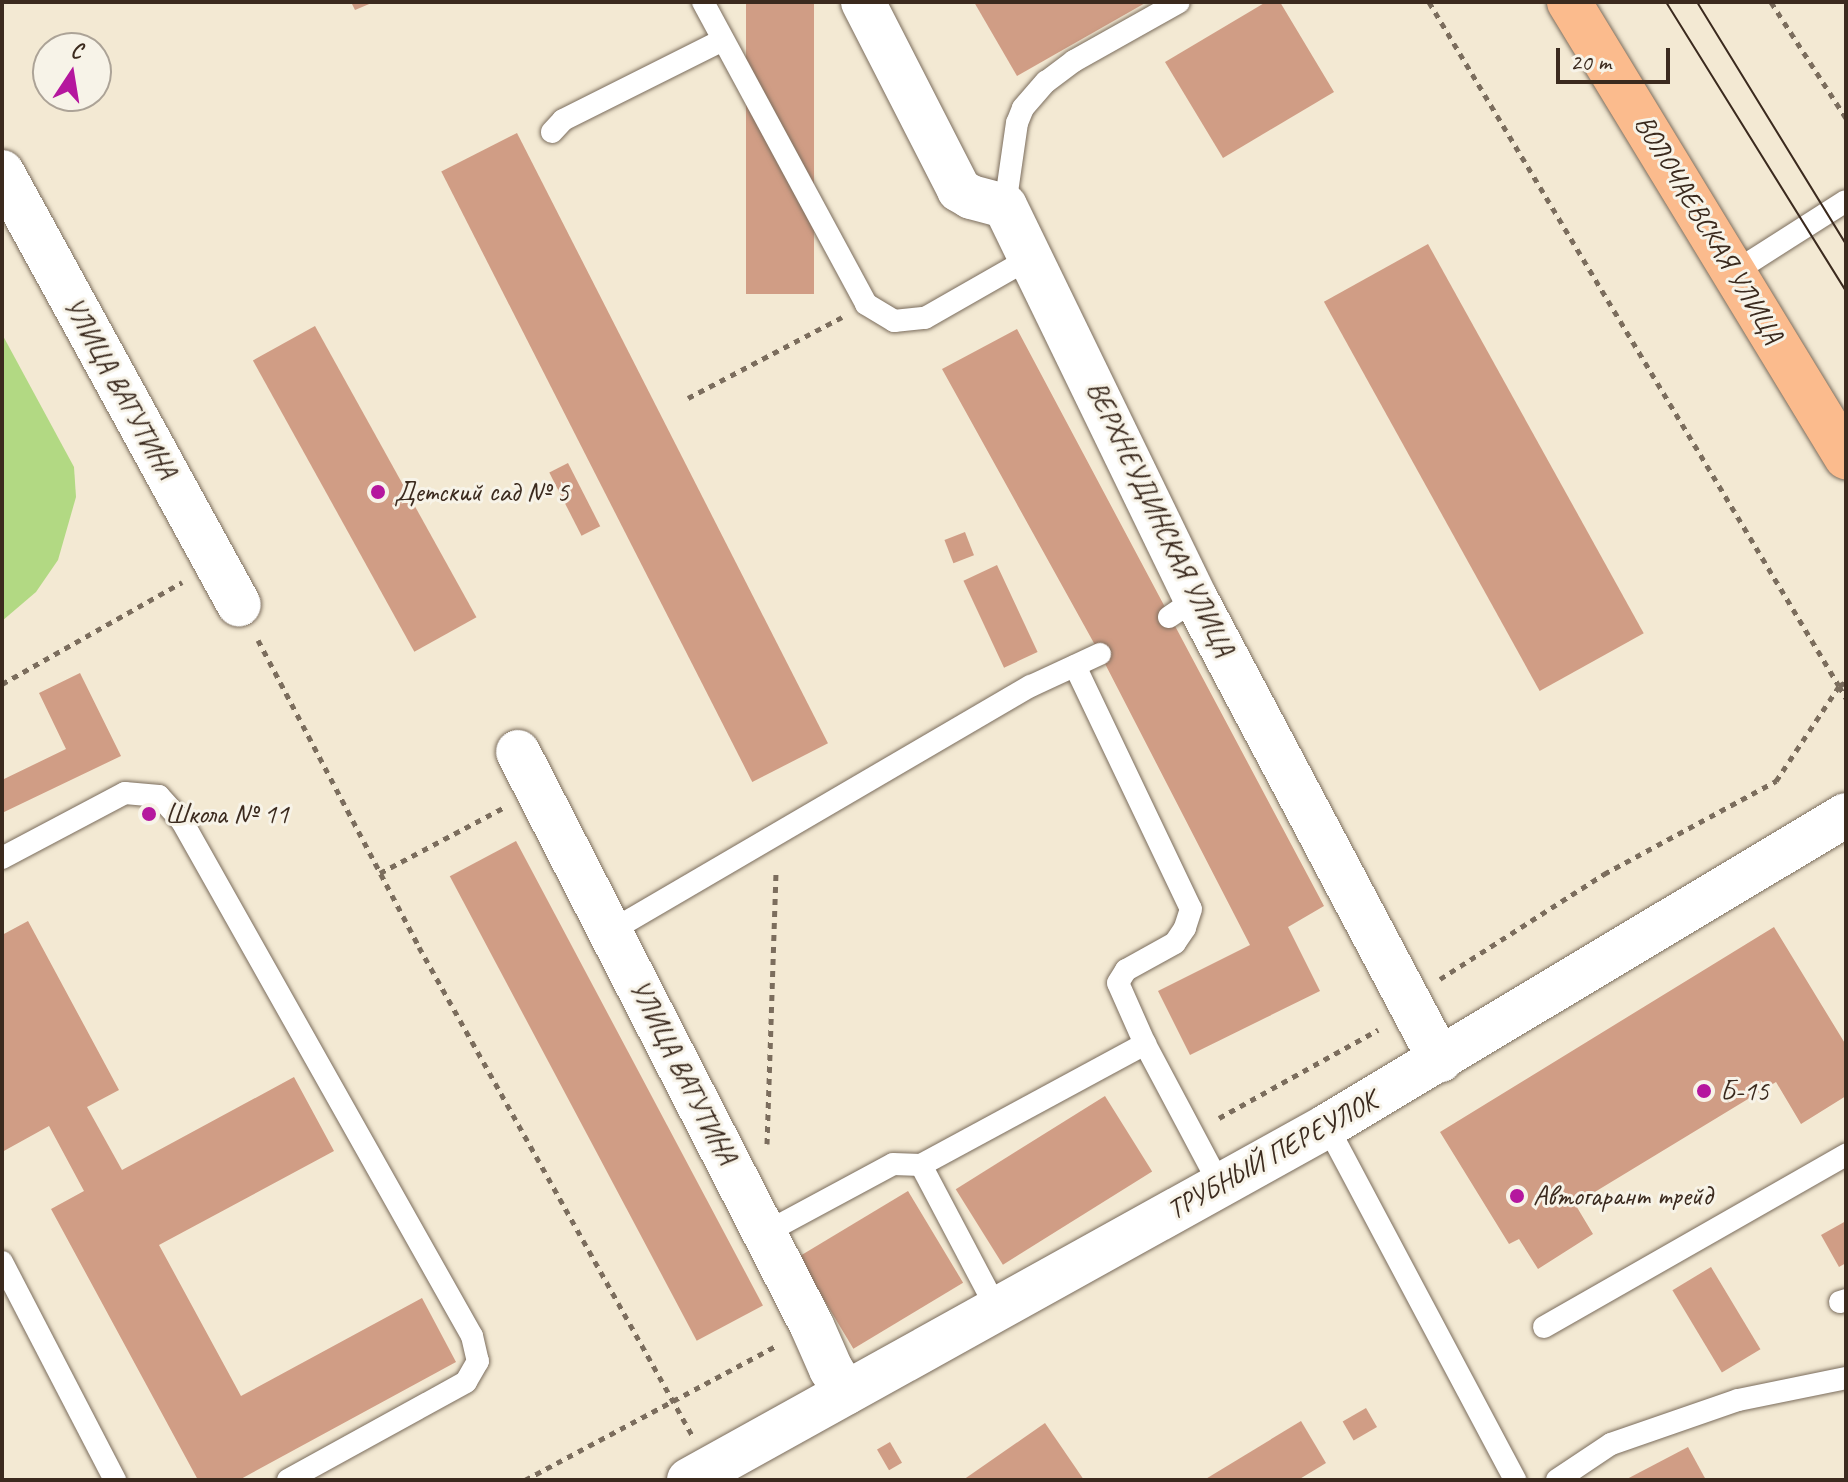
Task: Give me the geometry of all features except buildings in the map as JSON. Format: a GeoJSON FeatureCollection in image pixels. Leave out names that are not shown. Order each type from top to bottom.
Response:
{"type":"FeatureCollection","features":[{"type":"Feature","properties":{"kind":"main road","name":"ВОЛОЧАЕВСКАЯ УЛИЦА"},"geometry":{"type":"LineString","coordinates":[[1569,2],[1736,271],[1846,457]]}},
{"type":"Feature","properties":{"kind":"street"},"geometry":{"type":"LineString","coordinates":[[863,2],[959,190],[971,197],[1005,206]]}},
{"type":"Feature","properties":{"kind":"street","name":"УЛИЦА ВАТУТИНА"},"geometry":{"type":"LineString","coordinates":[[2,172],[239,604]]}},
{"type":"Feature","properties":{"kind":"street","name":"ВЕРХНЕУДИНСКАЯ УЛИЦА"},"geometry":{"type":"LineString","coordinates":[[1005,206],[1183,608],[1412,1004],[1440,1060]]}},
{"type":"Feature","properties":{"kind":"street","name":"УЛИЦА ВАТУТИНА"},"geometry":{"type":"LineString","coordinates":[[528,770],[765,1233],[831,1369],[846,1393]]}},
{"type":"Feature","properties":{"kind":"street","name":"ТРУБНЫЙ ПЕРЕУЛОК"},"geometry":{"type":"LineString","coordinates":[[700,1474],[1327,1126],[1846,815]]}},
{"type":"Feature","properties":{"kind":"lane"},"geometry":{"type":"LineString","coordinates":[[703,2],[866,304],[894,321],[925,318],[1030,258]]}},
{"type":"Feature","properties":{"kind":"lane"},"geometry":{"type":"LineString","coordinates":[[1005,206],[1017,123],[1023,108],[1046,82],[1074,61],[1166,5]]}},
{"type":"Feature","properties":{"kind":"lane"},"geometry":{"type":"LineString","coordinates":[[552,132],[563,120],[723,40]]}},
{"type":"Feature","properties":{"kind":"lane"},"geometry":{"type":"LineString","coordinates":[[1736,271],[1846,201]]}},
{"type":"Feature","properties":{"kind":"lane"},"geometry":{"type":"LineString","coordinates":[[611,931],[1017,694],[1100,654]]}},
{"type":"Feature","properties":{"kind":"lane"},"geometry":{"type":"LineString","coordinates":[[1075,666],[1191,909],[1185,928],[1175,943],[1126,970],[1118,983],[1145,1044],[1220,1185]]}},
{"type":"Feature","properties":{"kind":"lane"},"geometry":{"type":"LineString","coordinates":[[2,858],[125,793],[159,796],[183,823],[472,1336],[478,1361],[466,1382],[288,1480]]}},
{"type":"Feature","properties":{"kind":"lane"},"geometry":{"type":"LineString","coordinates":[[765,1233],[893,1164],[921,1165],[1145,1044]]}},
{"type":"Feature","properties":{"kind":"lane"},"geometry":{"type":"LineString","coordinates":[[1327,1126],[1515,1480]]}},
{"type":"Feature","properties":{"kind":"lane"},"geometry":{"type":"LineString","coordinates":[[1544,1327],[1846,1155]]}},
{"type":"Feature","properties":{"kind":"lane"},"geometry":{"type":"LineString","coordinates":[[921,1165],[997,1309]]}},
{"type":"Feature","properties":{"kind":"lane"},"geometry":{"type":"LineString","coordinates":[[2,1262],[115,1480]]}},
{"type":"Feature","properties":{"kind":"lane"},"geometry":{"type":"LineString","coordinates":[[1557,1480],[1611,1444],[1738,1400],[1846,1378]]}},
{"type":"Feature","properties":{"kind":"path"},"geometry":{"type":"LineString","coordinates":[[1429,2],[1846,698]]}},
{"type":"Feature","properties":{"kind":"path"},"geometry":{"type":"LineString","coordinates":[[1771,2],[1846,118]]}},
{"type":"Feature","properties":{"kind":"path"},"geometry":{"type":"LineString","coordinates":[[688,398],[866,304]]}},
{"type":"Feature","properties":{"kind":"path"},"geometry":{"type":"LineString","coordinates":[[2,684],[175,587]]}},
{"type":"Feature","properties":{"kind":"path"},"geometry":{"type":"LineString","coordinates":[[239,604],[380,873],[672,1401],[700,1474]]}},
{"type":"Feature","properties":{"kind":"path"},"geometry":{"type":"LineString","coordinates":[[1193,1133],[1412,1004],[1604,874],[1776,781],[1839,686],[1846,682]]}},
{"type":"Feature","properties":{"kind":"path"},"geometry":{"type":"LineString","coordinates":[[380,873],[528,770]]}},
{"type":"Feature","properties":{"kind":"path"},"geometry":{"type":"LineString","coordinates":[[767,1154],[777,833]]}},
{"type":"Feature","properties":{"kind":"path"},"geometry":{"type":"LineString","coordinates":[[525,1480],[812,1326]]}},
{"type":"Feature","properties":{"kind":"green space"},"geometry":{"type":"Polygon","coordinates":[[[2,334],[74,467],[76,497],[58,560],[36,592],[2,621],[2,334]]]}},
{"type":"Feature","properties":{"kind":"tram line"},"geometry":{"type":"LineString","coordinates":[[1666,2],[1846,291]]}},
{"type":"Feature","properties":{"kind":"tram line"},"geometry":{"type":"LineString","coordinates":[[1697,2],[1846,244]]}},
{"type":"Feature","properties":{"kind":"place","name":"Детский сад № 5"},"geometry":{"type":"Point","coordinates":[378,492]}},
{"type":"Feature","properties":{"kind":"place","name":"Школа № 11"},"geometry":{"type":"Point","coordinates":[149,814]}},
{"type":"Feature","properties":{"kind":"place","name":"Б-15"},"geometry":{"type":"Point","coordinates":[1704,1091]}},
{"type":"Feature","properties":{"kind":"place","name":"Автогарант трейд"},"geometry":{"type":"Point","coordinates":[1517,1196]}}]}
